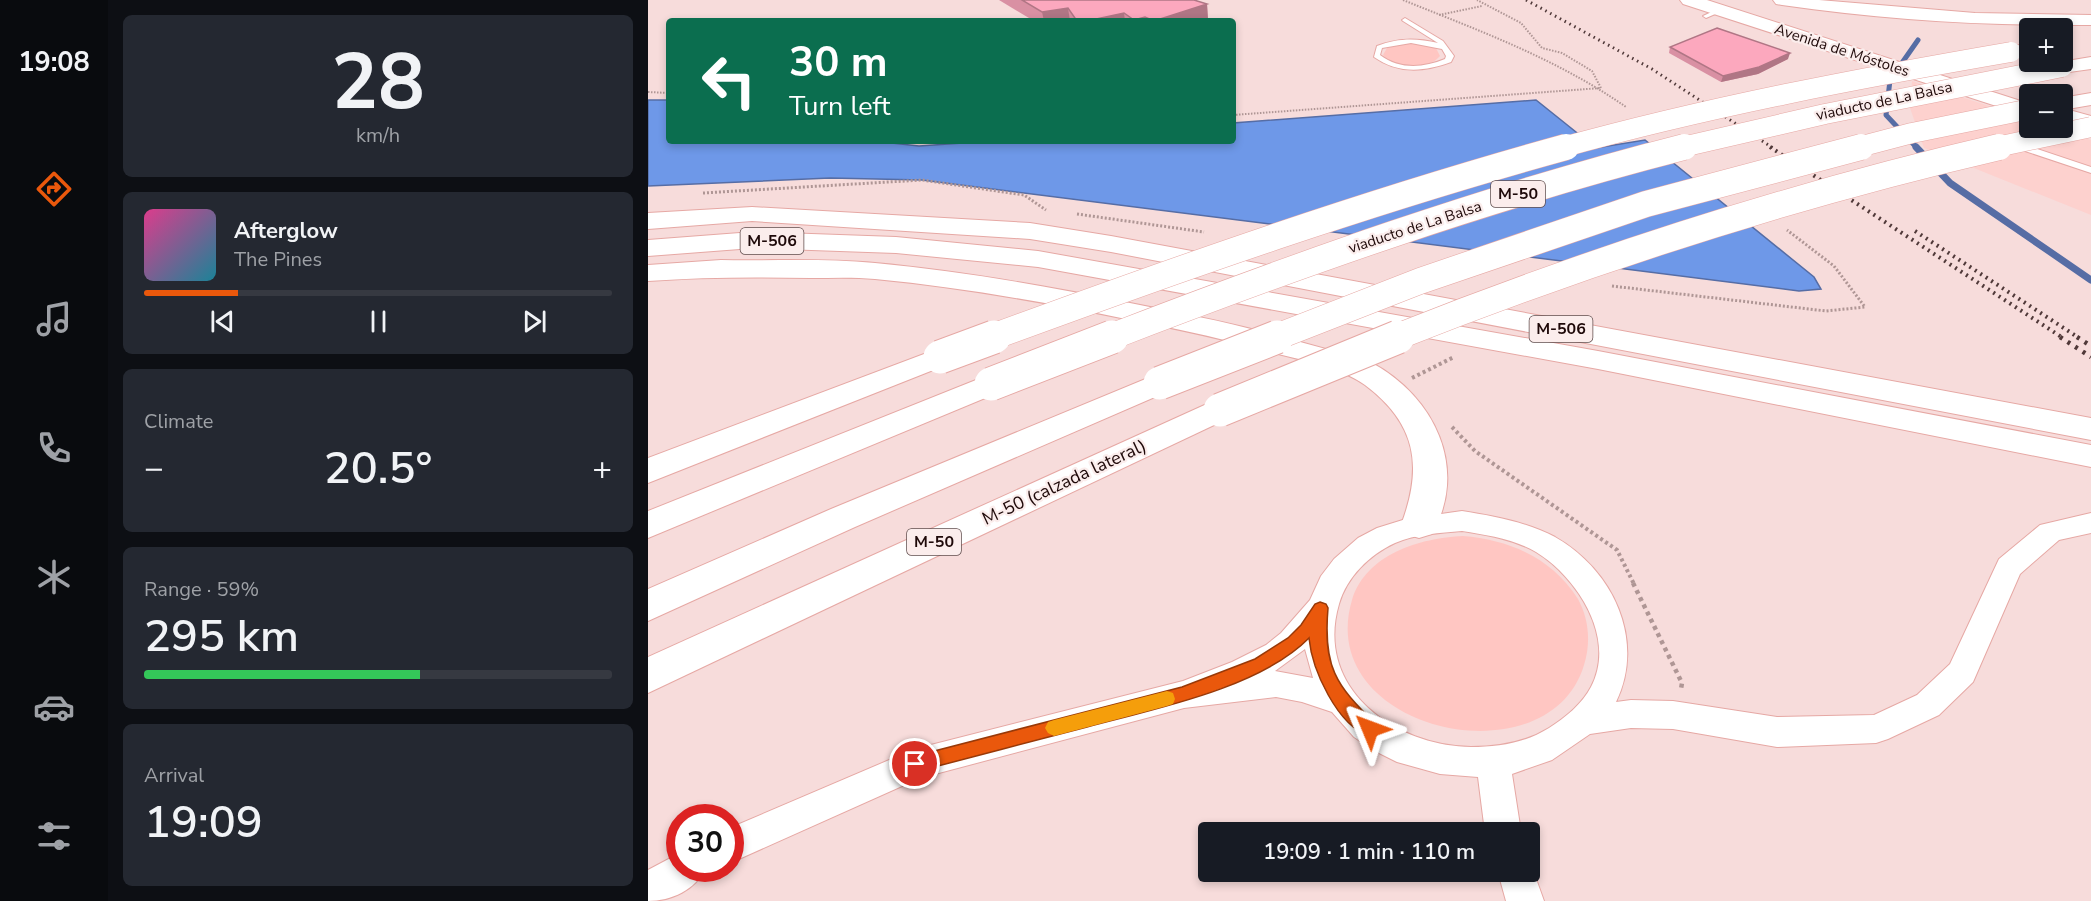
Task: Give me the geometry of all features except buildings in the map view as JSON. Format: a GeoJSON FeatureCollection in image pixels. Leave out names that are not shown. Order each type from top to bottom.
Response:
{"type":"FeatureCollection","features":[{"type":"Feature","properties":{"kind":"main road","name":"Avenida de Móstoles"},"geometry":{"type":"LineString","coordinates":[[1689,0],[2019,100]]}},
{"type":"Feature","properties":{"kind":"main road"},"geometry":{"type":"LineString","coordinates":[[1782,0],[1874,12],[1965,19],[2091,20]]}},
{"type":"Feature","properties":{"kind":"main road"},"geometry":{"type":"LineString","coordinates":[[648,471],[940,357],[1304,226],[1557,149],[1671,119],[1823,85],[2019,51]]}},
{"type":"Feature","properties":{"kind":"main road","name":"viaducto de La Balsa"},"geometry":{"type":"LineString","coordinates":[[648,525],[1127,330],[1357,246],[1591,172],[1700,142],[1859,105],[2091,63]]}},
{"type":"Feature","properties":{"kind":"main road","name":"Avenida de Móstoles"},"geometry":{"type":"LineString","coordinates":[[1912,68],[2019,106]]}},
{"type":"Feature","properties":{"kind":"main road","name":"M-50"},"geometry":{"type":"LineString","coordinates":[[2074,120],[2091,99]]}},
{"type":"Feature","properties":{"kind":"main road"},"geometry":{"type":"LineString","coordinates":[[648,606],[843,518],[1160,383],[1420,281],[1646,204],[1912,133],[2019,112]]}},
{"type":"Feature","properties":{"kind":"main road","name":"M-50 (calzada lateral)"},"geometry":{"type":"LineString","coordinates":[[648,676],[1220,411],[1445,318],[1689,231],[2074,120]]}},
{"type":"Feature","properties":{"kind":"main road"},"geometry":{"type":"LineString","coordinates":[[648,221],[752,214],[828,220]]}},
{"type":"Feature","properties":{"kind":"main road","name":"M-506"},"geometry":{"type":"LineString","coordinates":[[648,231],[828,220],[904,222],[1030,231],[1111,244],[2091,429]]}},
{"type":"Feature","properties":{"kind":"main road","name":"M-506"},"geometry":{"type":"LineString","coordinates":[[648,248],[753,240],[896,245],[1038,259],[1598,360],[2091,456]]}},
{"type":"Feature","properties":{"kind":"main road"},"geometry":{"type":"LineString","coordinates":[[648,261],[736,252],[896,245]]}},
{"type":"Feature","properties":{"kind":"main road"},"geometry":{"type":"LineString","coordinates":[[648,273],[721,268],[873,271],[1025,290],[1231,332],[1359,368],[1377,378],[1408,406],[1429,452],[1429,497],[1419,525]]}},
{"type":"Feature","properties":{"kind":"main road"},"geometry":{"type":"LineString","coordinates":[[648,488],[776,432],[887,378]]}},
{"type":"Feature","properties":{"kind":"street"},"geometry":{"type":"LineString","coordinates":[[744,840],[915,764],[1184,694],[1261,664],[1294,642],[1306,630],[1334,579],[1356,554],[1385,536],[1419,525],[1462,521],[1506,528],[1546,545],[1580,572],[1604,606],[1614,645],[1608,685],[1585,721],[1545,749],[1493,762],[1449,762],[1407,750],[1370,729],[1342,702],[1324,671],[1317,639],[1320,608]]}},
{"type":"Feature","properties":{"kind":"street"},"geometry":{"type":"LineString","coordinates":[[1585,721],[1631,714],[1673,715],[1777,732],[1876,729],[1928,705],[1962,674],[2008,567],[2050,532],[2091,523]]}},
{"type":"Feature","properties":{"kind":"street"},"geometry":{"type":"LineString","coordinates":[[1184,694],[1276,684],[1302,688],[1342,702]]}},
{"type":"Feature","properties":{"kind":"street"},"geometry":{"type":"LineString","coordinates":[[1493,762],[1502,822]]}},
{"type":"Feature","properties":{"kind":"street"},"geometry":{"type":"LineString","coordinates":[[648,891],[666,880]]}},
{"type":"Feature","properties":{"kind":"street"},"geometry":{"type":"LineString","coordinates":[[1518,882],[1525,901]]}},
{"type":"Feature","properties":{"kind":"lane"},"geometry":{"type":"LineString","coordinates":[[1405,20],[1441,42],[1449,51],[1448,60],[1431,67],[1407,69],[1386,64],[1376,56],[1379,47],[1402,40],[1417,39],[1444,46]]}},
{"type":"Feature","properties":{"kind":"lane"},"geometry":{"type":"LineString","coordinates":[[2036,138],[2022,147],[2091,170]]}},
{"type":"Feature","properties":{"kind":"path"},"geometry":{"type":"LineString","coordinates":[[1403,0],[1570,70]]}},
{"type":"Feature","properties":{"kind":"path"},"geometry":{"type":"LineString","coordinates":[[1236,115],[1601,88],[1592,71],[1562,53],[1542,48],[1535,34],[1514,18],[1483,6],[1477,0]]}},
{"type":"Feature","properties":{"kind":"path"},"geometry":{"type":"LineString","coordinates":[[1439,15],[1483,6]]}},
{"type":"Feature","properties":{"kind":"path"},"geometry":{"type":"LineString","coordinates":[[648,92],[666,93]]}},
{"type":"Feature","properties":{"kind":"path"},"geometry":{"type":"LineString","coordinates":[[1408,380],[1456,356]]}},
{"type":"Feature","properties":{"kind":"shaded area"},"geometry":{"type":"Polygon","coordinates":[[[1412,42],[1436,48],[1440,56],[1428,64],[1412,66],[1395,63],[1383,55],[1387,48],[1412,42]]]}},
{"type":"Feature","properties":{"kind":"shaded area"},"geometry":{"type":"Polygon","coordinates":[[[1912,81],[2019,116],[2019,138],[2073,138],[2073,134],[2091,140],[2091,215],[1924,148],[1910,108],[1912,81]]]}},
{"type":"Feature","properties":{"kind":"shaded area"},"geometry":{"type":"Polygon","coordinates":[[[1463,536],[1513,547],[1543,562],[1568,585],[1585,615],[1588,640],[1584,665],[1562,701],[1528,723],[1485,731],[1440,726],[1399,709],[1367,682],[1349,645],[1352,600],[1359,584],[1369,571],[1382,560],[1413,545],[1429,540],[1463,536]]]}},
{"type":"Feature","properties":{"kind":"water"},"geometry":{"type":"Polygon","coordinates":[[[648,100],[666,100],[666,144],[901,144],[919,146],[948,144],[1236,144],[1236,123],[1536,100],[1596,148],[1645,140],[1814,277],[1821,289],[1799,291],[922,180],[830,178],[648,186],[648,100]]]}},
{"type":"Feature","properties":{"kind":"waterway"},"geometry":{"type":"LineString","coordinates":[[1917,148],[1886,115],[1890,80],[1918,40]]}},
{"type":"Feature","properties":{"kind":"waterway"},"geometry":{"type":"LineString","coordinates":[[1916,147],[1950,183],[2091,280]]}},
{"type":"Feature","properties":{"kind":"railway"},"geometry":{"type":"LineString","coordinates":[[1526,0],[1652,69],[1773,148]]}},
{"type":"Feature","properties":{"kind":"railway"},"geometry":{"type":"LineString","coordinates":[[1770,147],[2063,338]]}},
{"type":"Feature","properties":{"kind":"railway"},"geometry":{"type":"LineString","coordinates":[[1915,231],[2079,338]]}},
{"type":"Feature","properties":{"kind":"railway"},"geometry":{"type":"LineString","coordinates":[[2060,337],[2091,357]]}},
{"type":"Feature","properties":{"kind":"railway"},"geometry":{"type":"LineString","coordinates":[[2077,337],[2091,346]]}},
{"type":"Feature","properties":{"kind":"slow traffic"},"geometry":{"type":"LineString","coordinates":[[1054,728],[1167,699]]}},
{"type":"Feature","properties":{"kind":"route"},"geometry":{"type":"LineString","coordinates":[[915,764],[1184,694],[1261,664],[1294,642],[1306,630],[1320,608],[1317,639],[1324,671],[1342,702],[1370,729]]}}]}
